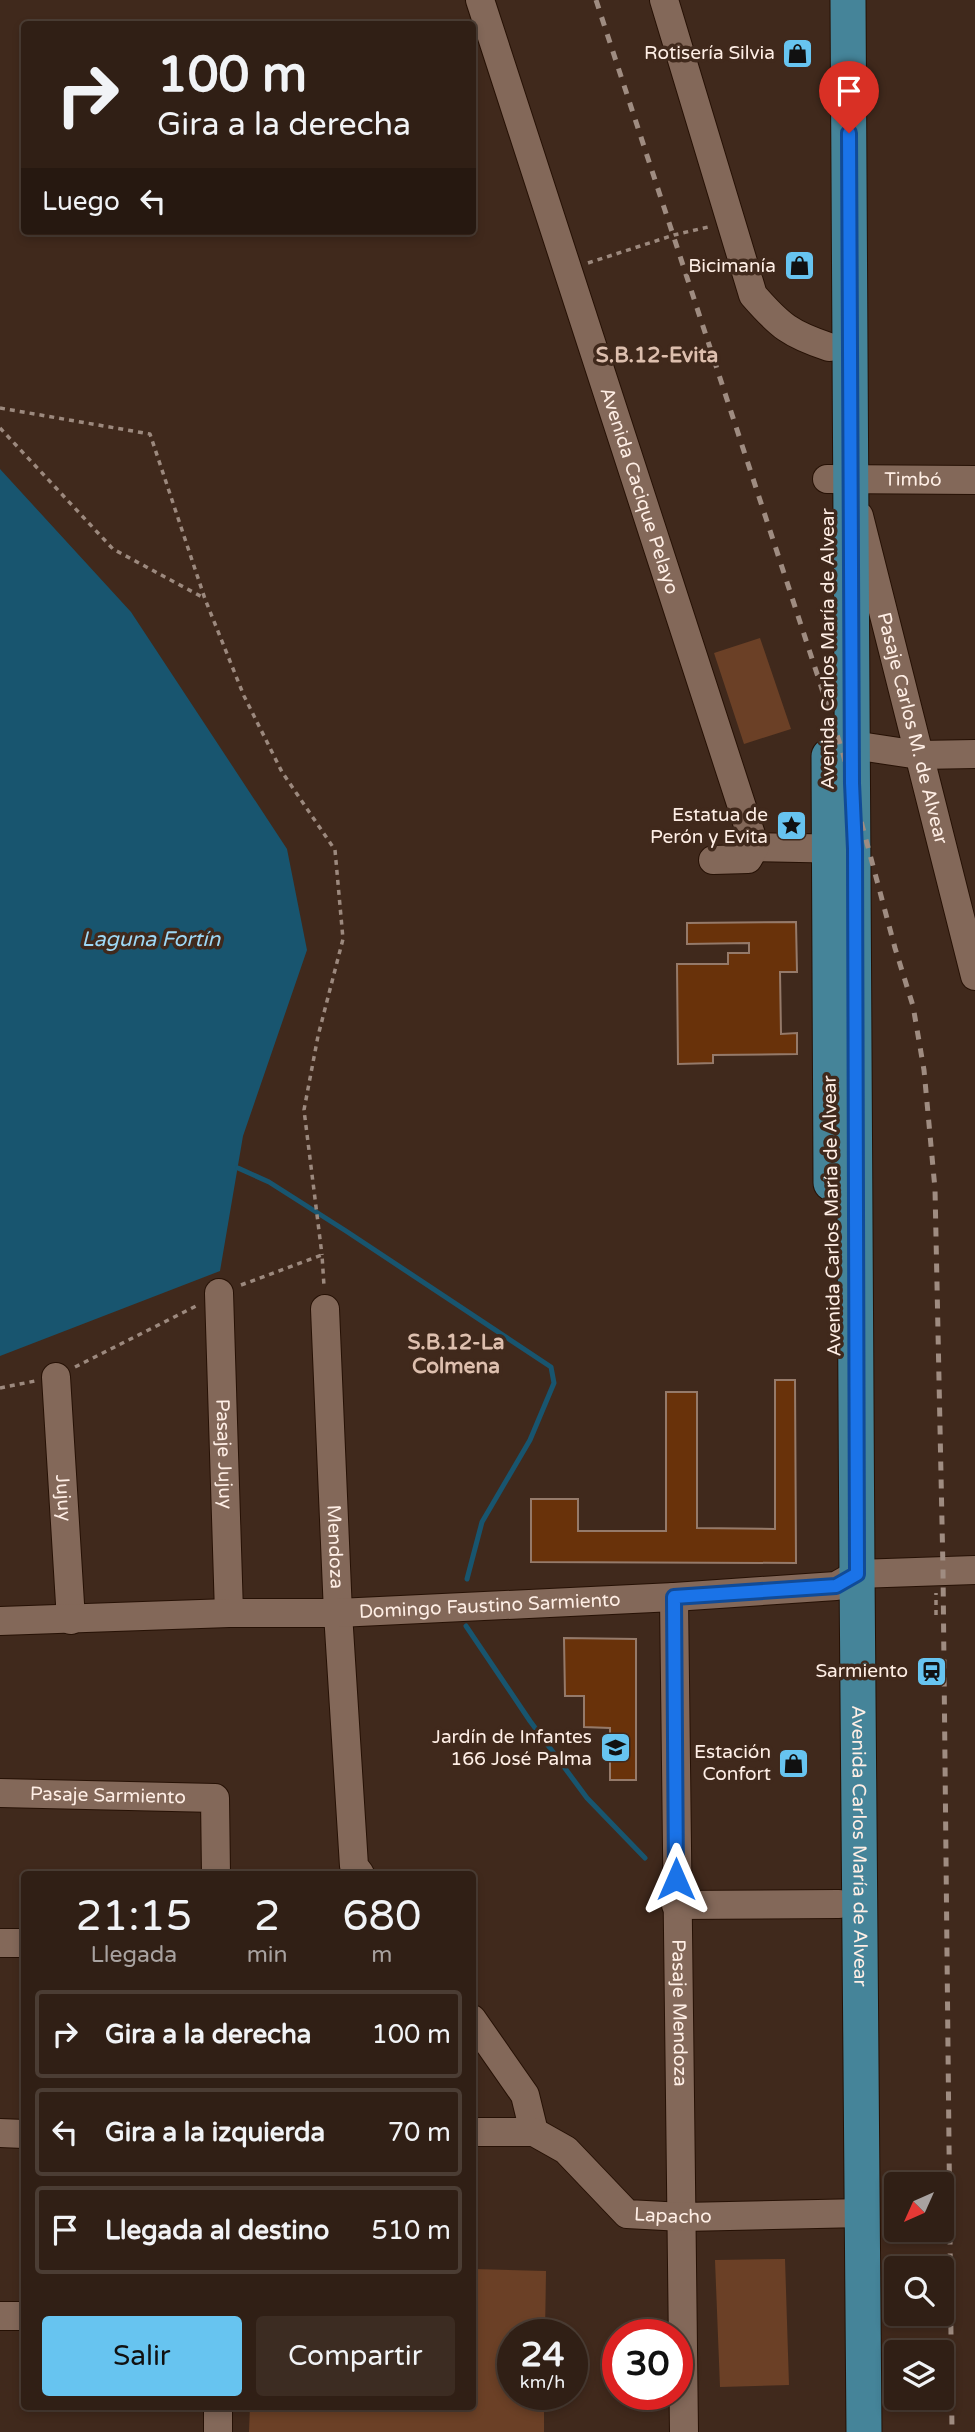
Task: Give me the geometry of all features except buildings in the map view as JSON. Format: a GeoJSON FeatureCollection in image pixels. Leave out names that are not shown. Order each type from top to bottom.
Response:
{"type":"FeatureCollection","features":[{"type":"Feature","properties":{"kind":"main road","name":"Avenida Carlos María de Alvear"},"geometry":{"type":"LineString","coordinates":[[827,0],[828,347],[839,479]]}},
{"type":"Feature","properties":{"kind":"main road","name":"Avenida Carlos María de Alvear"},"geometry":{"type":"LineString","coordinates":[[842,2432],[850,2213],[839,479],[848,0]]}},
{"type":"Feature","properties":{"kind":"main road","name":"Avenida Carlos María de Alvear"},"geometry":{"type":"LineString","coordinates":[[846,1580],[839,1904],[850,2213],[864,2432]]}},
{"type":"Feature","properties":{"kind":"street","name":"Avenida Cacique Pelayo"},"geometry":{"type":"LineString","coordinates":[[480,0],[755,847]]}},
{"type":"Feature","properties":{"kind":"street"},"geometry":{"type":"LineString","coordinates":[[664,0],[753,295],[771,317],[797,336],[828,347]]}},
{"type":"Feature","properties":{"kind":"street","name":"Timbó"},"geometry":{"type":"LineString","coordinates":[[839,479],[975,480]]}},
{"type":"Feature","properties":{"kind":"street","name":"Pasaje Carlos M. de Alvear"},"geometry":{"type":"LineString","coordinates":[[839,479],[919,755],[975,976]]}},
{"type":"Feature","properties":{"kind":"street"},"geometry":{"type":"LineString","coordinates":[[841,749],[919,755],[975,754]]}},
{"type":"Feature","properties":{"kind":"street"},"geometry":{"type":"LineString","coordinates":[[713,860],[748,859],[755,847],[841,849]]}},
{"type":"Feature","properties":{"kind":"street","name":"Pasaje Jujuy"},"geometry":{"type":"LineString","coordinates":[[219,1293],[229,1613]]}},
{"type":"Feature","properties":{"kind":"street","name":"Mendoza"},"geometry":{"type":"LineString","coordinates":[[325,1309],[338,1612],[357,1870]]}},
{"type":"Feature","properties":{"kind":"street","name":"Jujuy"},"geometry":{"type":"LineString","coordinates":[[56,1377],[71,1620]]}},
{"type":"Feature","properties":{"kind":"street","name":"Domingo Faustino Sarmiento"},"geometry":{"type":"LineString","coordinates":[[0,1621],[338,1612],[674,1597],[975,1570]]}},
{"type":"Feature","properties":{"kind":"street","name":"Pasaje Mendoza"},"geometry":{"type":"LineString","coordinates":[[674,1597],[684,2432]]}},
{"type":"Feature","properties":{"kind":"street","name":"Pasaje Sarmiento"},"geometry":{"type":"LineString","coordinates":[[0,1793],[215,1798],[216,1871]]}},
{"type":"Feature","properties":{"kind":"street"},"geometry":{"type":"LineString","coordinates":[[676,1905],[839,1904]]}},
{"type":"Feature","properties":{"kind":"street"},"geometry":{"type":"LineString","coordinates":[[0,1943],[21,1943]]}},
{"type":"Feature","properties":{"kind":"street"},"geometry":{"type":"LineString","coordinates":[[476,2025],[524,2095],[534,2132]]}},
{"type":"Feature","properties":{"kind":"street","name":"Lapacho"},"geometry":{"type":"LineString","coordinates":[[476,2132],[534,2132],[566,2150],[627,2214],[683,2217],[850,2213]]}},
{"type":"Feature","properties":{"kind":"street"},"geometry":{"type":"LineString","coordinates":[[0,2133],[21,2133]]}},
{"type":"Feature","properties":{"kind":"street"},"geometry":{"type":"LineString","coordinates":[[0,2316],[21,2316]]}},
{"type":"Feature","properties":{"kind":"street"},"geometry":{"type":"LineString","coordinates":[[218,2410],[218,2432]]}},
{"type":"Feature","properties":{"kind":"path"},"geometry":{"type":"LineString","coordinates":[[566,270],[674,234],[731,222]]}},
{"type":"Feature","properties":{"kind":"path"},"geometry":{"type":"LineString","coordinates":[[0,408],[150,434],[205,598],[244,696],[282,772],[335,850],[344,939],[318,1036],[304,1110],[322,1255],[325,1309]]}},
{"type":"Feature","properties":{"kind":"path"},"geometry":{"type":"LineString","coordinates":[[0,428],[113,549],[205,598]]}},
{"type":"Feature","properties":{"kind":"path"},"geometry":{"type":"LineString","coordinates":[[0,1388],[56,1377],[219,1293],[322,1255]]}},
{"type":"Feature","properties":{"kind":"shaded area"},"geometry":{"type":"Polygon","coordinates":[[[760,638],[791,729],[744,744],[714,653],[760,638]]]}},
{"type":"Feature","properties":{"kind":"shaded area"},"geometry":{"type":"Polygon","coordinates":[[[785,2259],[789,2385],[720,2387],[715,2260],[785,2259]]]}},
{"type":"Feature","properties":{"kind":"shaded area"},"geometry":{"type":"Polygon","coordinates":[[[476,2269],[546,2271],[545,2319],[497,2319],[497,2410],[544,2410],[544,2432],[249,2432],[250,2410],[476,2410],[476,2269]]]}},
{"type":"Feature","properties":{"kind":"water","name":"Laguna Fortín"},"geometry":{"type":"Polygon","coordinates":[[[0,469],[131,612],[287,849],[307,950],[243,1136],[220,1271],[0,1356],[0,469]]]}},
{"type":"Feature","properties":{"kind":"waterway"},"geometry":{"type":"LineString","coordinates":[[238,1168],[269,1182],[551,1367],[554,1383],[530,1440],[482,1522],[467,1579]]}},
{"type":"Feature","properties":{"kind":"waterway"},"geometry":{"type":"LineString","coordinates":[[466,1626],[530,1721],[587,1798],[645,1858]]}},
{"type":"Feature","properties":{"kind":"railway"},"geometry":{"type":"LineString","coordinates":[[596,0],[842,750],[913,1006],[924,1070],[935,1189],[943,1570],[952,2432]]}},
{"type":"Feature","properties":{"kind":"place","name":"Rotisería Silvia"},"geometry":{"type":"Point","coordinates":[798,53]}},
{"type":"Feature","properties":{"kind":"place","name":"Bicimanía"},"geometry":{"type":"Point","coordinates":[799,266]}},
{"type":"Feature","properties":{"kind":"place","name":"Estatua de Perón y Evita"},"geometry":{"type":"Point","coordinates":[791,826]}},
{"type":"Feature","properties":{"kind":"place","name":"Sarmiento"},"geometry":{"type":"Point","coordinates":[931,1671]}},
{"type":"Feature","properties":{"kind":"place","name":"Jardín de Infantes 166 José Palma"},"geometry":{"type":"Point","coordinates":[615,1748]}},
{"type":"Feature","properties":{"kind":"place","name":"Estación Confort"},"geometry":{"type":"Point","coordinates":[794,1763]}},
{"type":"Feature","properties":{"kind":"district","name":"S.B.12-Evita"},"geometry":{"type":"Point","coordinates":[657,355]}},
{"type":"Feature","properties":{"kind":"district","name":"S.B.12-La Colmena"},"geometry":{"type":"Point","coordinates":[456,1354]}},
{"type":"Feature","properties":{"kind":"route"},"geometry":{"type":"LineString","coordinates":[[676,1879],[674,1597],[836,1586],[857,1574],[849,133]]}}]}
